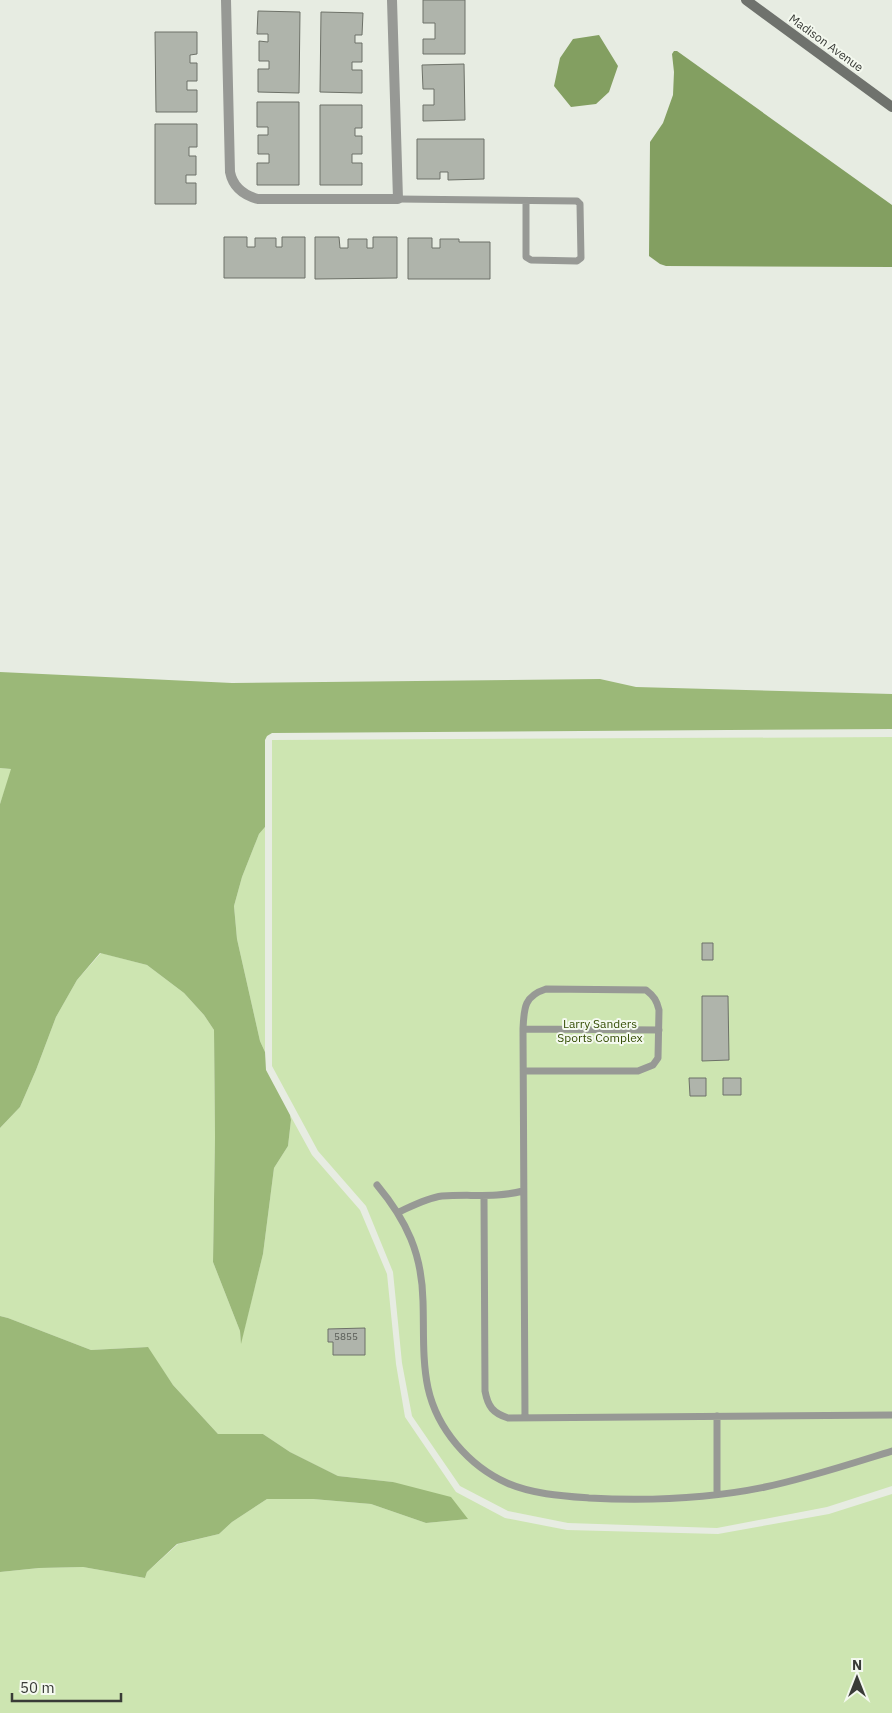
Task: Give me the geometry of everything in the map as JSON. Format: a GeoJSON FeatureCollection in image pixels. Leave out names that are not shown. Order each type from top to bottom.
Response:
{"type":"FeatureCollection","features":[{"type":"Feature","properties":{"kind":"main road","name":"Madison Avenue"},"geometry":{"type":"LineString","coordinates":[[746,0],[892,107]]}},
{"type":"Feature","properties":{"kind":"street"},"geometry":{"type":"LineString","coordinates":[[226,0],[230,172],[235,186],[245,194],[258,199],[398,199],[392,0]]}},
{"type":"Feature","properties":{"kind":"lane"},"geometry":{"type":"LineString","coordinates":[[398,199],[526,200],[577,201],[580,204],[581,258],[577,262],[531,260],[526,257],[526,200]]}},
{"type":"Feature","properties":{"kind":"lane"},"geometry":{"type":"LineString","coordinates":[[524,1071],[638,1071],[653,1065],[658,1058],[658,1002],[646,990],[546,989],[531,996],[526,1003],[523,1029],[525,1418]]}},
{"type":"Feature","properties":{"kind":"lane"},"geometry":{"type":"LineString","coordinates":[[523,1029],[659,1030]]}},
{"type":"Feature","properties":{"kind":"lane"},"geometry":{"type":"LineString","coordinates":[[377,1185],[399,1212],[411,1235],[418,1256],[422,1279],[425,1371],[428,1389],[434,1406],[451,1438],[465,1454],[508,1484],[553,1494],[620,1500],[681,1499],[764,1487],[799,1479],[892,1451]]}},
{"type":"Feature","properties":{"kind":"lane"},"geometry":{"type":"LineString","coordinates":[[399,1212],[442,1196],[484,1196],[523,1191]]}},
{"type":"Feature","properties":{"kind":"lane"},"geometry":{"type":"LineString","coordinates":[[484,1196],[485,1390],[486,1400],[490,1409],[498,1415],[508,1418],[892,1415]]}},
{"type":"Feature","properties":{"kind":"lane"},"geometry":{"type":"LineString","coordinates":[[717,1416],[717,1494]]}},
{"type":"Feature","properties":{"kind":"green space","name":"Larry Sanders Sports Complex"},"geometry":{"type":"Polygon","coordinates":[[[892,737],[892,1486],[827,1507],[717,1528],[568,1523],[508,1511],[460,1486],[412,1416],[402,1363],[393,1272],[366,1206],[318,1151],[272,1066],[272,740],[892,737]]]}},
{"type":"Feature","properties":{"kind":"green space"},"geometry":{"type":"Polygon","coordinates":[[[0,768],[12,769],[0,804],[0,768]]]}},
{"type":"Feature","properties":{"kind":"green space"},"geometry":{"type":"Polygon","coordinates":[[[265,827],[265,1052],[260,1041],[237,939],[234,906],[242,877],[259,834],[265,827]]]}},
{"type":"Feature","properties":{"kind":"green space"},"geometry":{"type":"Polygon","coordinates":[[[101,953],[147,965],[184,993],[204,1015],[214,1030],[213,1262],[240,1331],[241,1342],[263,1254],[274,1168],[288,1146],[290,1115],[312,1155],[360,1210],[387,1274],[396,1364],[405,1417],[456,1492],[505,1518],[567,1530],[718,1534],[829,1514],[892,1494],[892,1713],[0,1713],[0,1572],[39,1568],[83,1567],[145,1578],[147,1572],[178,1544],[219,1534],[232,1522],[267,1499],[313,1499],[371,1504],[426,1523],[467,1519],[393,1482],[338,1476],[290,1452],[263,1434],[218,1434],[173,1385],[147,1347],[91,1350],[0,1316],[0,1128],[20,1107],[56,1017],[77,980],[101,953]]]}},
{"type":"Feature","properties":{"kind":"shaded area"},"geometry":{"type":"Polygon","coordinates":[[[599,35],[618,66],[609,92],[596,104],[571,107],[554,86],[560,58],[573,39],[599,35]]]}},
{"type":"Feature","properties":{"kind":"shaded area"},"geometry":{"type":"Polygon","coordinates":[[[674,51],[677,51],[892,205],[892,267],[666,266],[649,256],[650,142],[663,123],[673,95],[674,72],[672,54],[674,51]]]}},
{"type":"Feature","properties":{"kind":"shaded area"},"geometry":{"type":"Polygon","coordinates":[[[0,672],[232,683],[600,679],[636,687],[892,694],[892,729],[272,733],[267,736],[265,740],[265,827],[259,834],[242,877],[234,906],[237,939],[260,1041],[265,1052],[266,1070],[291,1120],[288,1146],[274,1168],[263,1254],[241,1344],[240,1331],[213,1262],[214,1030],[204,1015],[184,993],[147,965],[100,953],[77,980],[56,1017],[20,1107],[0,1128],[0,804],[11,769],[0,768],[0,672]]]}},
{"type":"Feature","properties":{"kind":"shaded area"},"geometry":{"type":"Polygon","coordinates":[[[0,1316],[91,1350],[148,1347],[173,1385],[218,1434],[263,1434],[290,1452],[338,1476],[393,1482],[451,1497],[468,1519],[426,1523],[371,1504],[313,1499],[267,1499],[232,1522],[219,1534],[177,1544],[147,1572],[145,1578],[83,1567],[39,1568],[0,1572],[0,1316]]]}},
{"type":"Feature","properties":{"kind":"building"},"geometry":{"type":"Polygon","coordinates":[[[423,0],[465,0],[465,54],[423,54],[423,39],[435,39],[435,23],[423,23],[423,0]]]}},
{"type":"Feature","properties":{"kind":"building"},"geometry":{"type":"Polygon","coordinates":[[[258,11],[300,12],[299,93],[258,92],[258,69],[269,69],[269,61],[259,61],[259,41],[268,42],[268,34],[257,34],[258,11]]]}},
{"type":"Feature","properties":{"kind":"building"},"geometry":{"type":"Polygon","coordinates":[[[321,12],[363,13],[362,35],[355,35],[355,43],[362,43],[362,62],[352,62],[352,70],[362,70],[362,93],[320,92],[321,12]]]}},
{"type":"Feature","properties":{"kind":"building"},"geometry":{"type":"Polygon","coordinates":[[[155,32],[197,32],[197,54],[190,55],[190,63],[197,63],[197,81],[187,81],[187,90],[197,90],[197,112],[156,112],[155,32]]]}},
{"type":"Feature","properties":{"kind":"building"},"geometry":{"type":"Polygon","coordinates":[[[464,64],[465,120],[423,121],[423,105],[434,105],[434,89],[423,89],[422,65],[464,64]]]}},
{"type":"Feature","properties":{"kind":"building"},"geometry":{"type":"Polygon","coordinates":[[[257,102],[299,102],[299,185],[257,185],[257,163],[269,163],[269,154],[258,154],[258,135],[268,135],[268,127],[257,127],[257,102]]]}},
{"type":"Feature","properties":{"kind":"building"},"geometry":{"type":"Polygon","coordinates":[[[320,105],[362,105],[362,128],[355,128],[355,136],[362,136],[362,154],[352,154],[352,163],[362,163],[362,185],[320,185],[320,105]]]}},
{"type":"Feature","properties":{"kind":"building"},"geometry":{"type":"Polygon","coordinates":[[[155,124],[197,124],[197,147],[189,147],[189,156],[196,156],[196,175],[186,175],[186,183],[196,183],[196,204],[155,204],[155,124]]]}},
{"type":"Feature","properties":{"kind":"building"},"geometry":{"type":"Polygon","coordinates":[[[417,139],[484,139],[484,179],[448,180],[448,172],[440,172],[440,179],[417,179],[417,139]]]}},
{"type":"Feature","properties":{"kind":"building"},"geometry":{"type":"Polygon","coordinates":[[[224,237],[247,237],[247,247],[255,247],[255,238],[276,238],[276,247],[282,247],[282,237],[305,237],[305,278],[224,278],[224,237]]]}},
{"type":"Feature","properties":{"kind":"building"},"geometry":{"type":"Polygon","coordinates":[[[315,237],[339,237],[340,248],[348,248],[348,239],[367,239],[367,248],[373,248],[373,237],[397,237],[397,278],[315,279],[315,237]]]}},
{"type":"Feature","properties":{"kind":"building"},"geometry":{"type":"Polygon","coordinates":[[[408,238],[432,238],[432,248],[440,248],[440,239],[459,239],[459,242],[490,242],[490,279],[408,279],[408,238]]]}},
{"type":"Feature","properties":{"kind":"building"},"geometry":{"type":"Polygon","coordinates":[[[702,943],[713,943],[713,960],[702,960],[702,943]]]}},
{"type":"Feature","properties":{"kind":"building"},"geometry":{"type":"Polygon","coordinates":[[[702,996],[728,996],[729,1060],[702,1061],[702,996]]]}},
{"type":"Feature","properties":{"kind":"building"},"geometry":{"type":"Polygon","coordinates":[[[689,1078],[706,1078],[706,1096],[690,1096],[689,1078]]]}},
{"type":"Feature","properties":{"kind":"building"},"geometry":{"type":"Polygon","coordinates":[[[723,1078],[741,1078],[741,1095],[723,1095],[723,1078]]]}},
{"type":"Feature","properties":{"kind":"building"},"geometry":{"type":"Polygon","coordinates":[[[365,1328],[365,1355],[333,1355],[333,1342],[328,1342],[328,1329],[365,1328]]]}}]}
